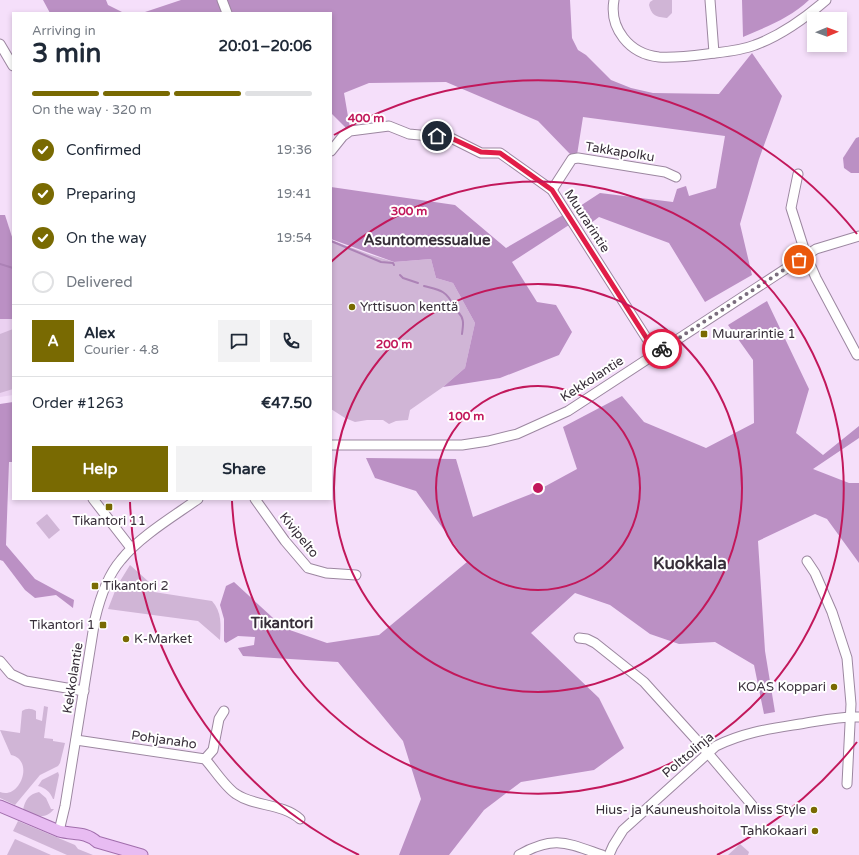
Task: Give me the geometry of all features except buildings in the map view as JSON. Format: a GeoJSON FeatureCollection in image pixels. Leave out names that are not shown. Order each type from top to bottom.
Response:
{"type":"FeatureCollection","features":[{"type":"Feature","properties":{"kind":"main road"},"geometry":{"type":"LineString","coordinates":[[0,806],[64,832],[75,832],[92,837],[97,842],[142,855]]}},
{"type":"Feature","properties":{"kind":"street"},"geometry":{"type":"LineString","coordinates":[[222,0],[227,12]]}},
{"type":"Feature","properties":{"kind":"street"},"geometry":{"type":"LineString","coordinates":[[614,0],[613,20],[623,39],[635,49],[649,55],[659,57],[714,53],[754,46],[780,35],[807,16],[826,0]]}},
{"type":"Feature","properties":{"kind":"street"},"geometry":{"type":"LineString","coordinates":[[710,0],[714,53]]}},
{"type":"Feature","properties":{"kind":"street"},"geometry":{"type":"LineString","coordinates":[[0,44],[12,64]]}},
{"type":"Feature","properties":{"kind":"street","name":"Muurarintie"},"geometry":{"type":"LineString","coordinates":[[332,150],[342,136],[350,131],[389,126],[409,134],[451,138],[481,152],[500,153],[552,190],[656,353]]}},
{"type":"Feature","properties":{"kind":"street","name":"Takkapolku"},"geometry":{"type":"LineString","coordinates":[[552,190],[572,159],[578,158],[665,172],[676,177]]}},
{"type":"Feature","properties":{"kind":"street"},"geometry":{"type":"LineString","coordinates":[[798,174],[791,208],[806,255],[816,278],[857,355]]}},
{"type":"Feature","properties":{"kind":"street","name":"Kekkolantie"},"geometry":{"type":"LineString","coordinates":[[332,445],[462,445],[517,434],[568,411],[816,249],[859,236]]}},
{"type":"Feature","properties":{"kind":"street"},"geometry":{"type":"LineString","coordinates":[[94,500],[131,548]]}},
{"type":"Feature","properties":{"kind":"street","name":"Kekkolantie"},"geometry":{"type":"LineString","coordinates":[[64,832],[65,810],[95,618],[100,598],[115,568],[131,548],[197,500]]}},
{"type":"Feature","properties":{"kind":"street","name":"Kivipelto"},"geometry":{"type":"LineString","coordinates":[[256,500],[285,542],[308,568],[326,573],[356,575]]}},
{"type":"Feature","properties":{"kind":"street"},"geometry":{"type":"LineString","coordinates":[[807,561],[815,573],[832,612],[847,658],[855,717],[847,784]]}},
{"type":"Feature","properties":{"kind":"street"},"geometry":{"type":"LineString","coordinates":[[579,638],[587,639],[595,643],[644,682],[752,805]]}},
{"type":"Feature","properties":{"kind":"street"},"geometry":{"type":"LineString","coordinates":[[0,661],[10,674],[26,681],[84,691]]}},
{"type":"Feature","properties":{"kind":"street"},"geometry":{"type":"LineString","coordinates":[[206,759],[213,750],[219,719],[224,711]]}},
{"type":"Feature","properties":{"kind":"street","name":"Polttolinja"},"geometry":{"type":"LineString","coordinates":[[609,855],[623,830],[716,746],[733,737],[744,734],[838,717],[855,717]]}},
{"type":"Feature","properties":{"kind":"street","name":"Pohjanaho"},"geometry":{"type":"LineString","coordinates":[[76,740],[206,759],[236,794],[245,799],[292,812],[300,819]]}},
{"type":"Feature","properties":{"kind":"street"},"geometry":{"type":"LineString","coordinates":[[519,855],[543,844],[561,842],[602,855]]}},
{"type":"Feature","properties":{"kind":"shaded area"},"geometry":{"type":"Polygon","coordinates":[[[43,0],[106,0],[108,5],[122,12],[49,12],[43,0]]]}},
{"type":"Feature","properties":{"kind":"shaded area"},"geometry":{"type":"Polygon","coordinates":[[[181,0],[217,0],[223,12],[145,12],[181,0]]]}},
{"type":"Feature","properties":{"kind":"shaded area"},"geometry":{"type":"Polygon","coordinates":[[[224,0],[570,0],[572,38],[578,50],[586,55],[611,80],[631,88],[653,93],[719,94],[752,53],[782,96],[759,159],[740,224],[752,275],[705,302],[669,243],[599,217],[587,226],[577,208],[600,193],[673,202],[677,189],[686,186],[689,196],[716,188],[725,136],[583,117],[577,155],[570,154],[538,121],[446,82],[369,83],[344,93],[350,128],[347,129],[332,114],[332,12],[230,12],[224,0]]]}},
{"type":"Feature","properties":{"kind":"shaded area"},"geometry":{"type":"Polygon","coordinates":[[[653,0],[672,0],[672,13],[667,18],[653,14],[649,5],[653,0]]]}},
{"type":"Feature","properties":{"kind":"shaded area"},"geometry":{"type":"Polygon","coordinates":[[[742,0],[809,0],[786,17],[743,37],[742,0]]]}},
{"type":"Feature","properties":{"kind":"shaded area"},"geometry":{"type":"Polygon","coordinates":[[[859,137],[859,173],[851,173],[844,168],[843,158],[856,138],[859,137]]]}},
{"type":"Feature","properties":{"kind":"shaded area"},"geometry":{"type":"Polygon","coordinates":[[[332,187],[455,205],[506,248],[563,215],[569,225],[512,262],[537,302],[556,305],[572,332],[559,355],[500,378],[443,387],[465,368],[475,323],[453,283],[436,278],[431,259],[394,262],[332,239],[332,187]]]}},
{"type":"Feature","properties":{"kind":"shaded area"},"geometry":{"type":"Polygon","coordinates":[[[0,215],[5,215],[12,237],[12,319],[0,319],[0,215]]]}},
{"type":"Feature","properties":{"kind":"shaded area"},"geometry":{"type":"Polygon","coordinates":[[[332,240],[394,262],[431,259],[436,278],[453,283],[475,323],[465,368],[443,387],[410,410],[408,420],[396,421],[389,424],[383,420],[355,422],[345,418],[332,410],[332,240]]]}},
{"type":"Feature","properties":{"kind":"shaded area"},"geometry":{"type":"Polygon","coordinates":[[[767,301],[809,389],[796,433],[823,455],[859,426],[859,438],[813,469],[849,483],[859,483],[859,563],[827,519],[815,514],[758,541],[765,651],[775,712],[764,714],[754,665],[715,642],[679,644],[650,634],[610,605],[575,593],[531,633],[599,698],[624,748],[594,770],[521,782],[484,810],[449,855],[399,855],[421,799],[403,741],[338,662],[243,656],[238,648],[254,645],[255,637],[238,636],[226,643],[224,641],[224,619],[220,605],[226,586],[234,582],[284,628],[327,643],[379,635],[467,562],[416,491],[375,478],[366,458],[456,459],[473,517],[531,494],[577,469],[563,427],[622,396],[644,422],[706,448],[754,423],[753,360],[728,325],[767,301]]]}},
{"type":"Feature","properties":{"kind":"shaded area"},"geometry":{"type":"Polygon","coordinates":[[[0,319],[12,319],[12,395],[0,397],[0,319]]]}},
{"type":"Feature","properties":{"kind":"shaded area"},"geometry":{"type":"Polygon","coordinates":[[[12,329],[12,389],[0,393],[0,334],[12,329]]]}},
{"type":"Feature","properties":{"kind":"shaded area"},"geometry":{"type":"Polygon","coordinates":[[[12,402],[12,462],[9,462],[6,545],[35,579],[74,600],[73,608],[56,595],[35,598],[25,590],[3,561],[0,560],[0,404],[12,402]]]}},
{"type":"Feature","properties":{"kind":"shaded area"},"geometry":{"type":"Polygon","coordinates":[[[47,514],[60,530],[49,539],[36,523],[47,514]]]}},
{"type":"Feature","properties":{"kind":"shaded area"},"geometry":{"type":"Polygon","coordinates":[[[130,565],[149,582],[154,592],[212,601],[219,614],[221,624],[220,640],[198,621],[108,609],[117,586],[130,565]]]}},
{"type":"Feature","properties":{"kind":"shaded area"},"geometry":{"type":"Polygon","coordinates":[[[44,706],[48,707],[44,738],[65,743],[60,763],[58,766],[40,775],[15,805],[0,798],[0,792],[7,793],[14,790],[19,785],[23,771],[22,764],[18,758],[11,755],[0,730],[20,733],[22,711],[27,709],[36,711],[36,719],[42,721],[44,706]]]}},
{"type":"Feature","properties":{"kind":"shaded area"},"geometry":{"type":"Polygon","coordinates":[[[58,772],[59,775],[53,799],[51,794],[38,786],[42,780],[58,772]]]}},
{"type":"Feature","properties":{"kind":"shaded area"},"geometry":{"type":"Polygon","coordinates":[[[39,792],[46,798],[51,809],[54,809],[47,815],[39,816],[23,810],[28,798],[39,792]]]}},
{"type":"Feature","properties":{"kind":"shaded area"},"geometry":{"type":"Polygon","coordinates":[[[18,821],[75,845],[78,849],[93,855],[67,855],[13,831],[18,821]]]}},
{"type":"Feature","properties":{"kind":"shaded area"},"geometry":{"type":"Polygon","coordinates":[[[15,839],[51,855],[7,855],[15,839]]]}},
{"type":"Feature","properties":{"kind":"shaded area"},"geometry":{"type":"Polygon","coordinates":[[[740,844],[749,852],[748,855],[728,855],[740,844]]]}},
{"type":"Feature","properties":{"kind":"waterway"},"geometry":{"type":"LineString","coordinates":[[332,241],[381,262],[393,263],[394,265]]}},
{"type":"Feature","properties":{"kind":"waterway"},"geometry":{"type":"LineString","coordinates":[[0,264],[12,268]]}},
{"type":"Feature","properties":{"kind":"waterway"},"geometry":{"type":"LineString","coordinates":[[400,275],[403,278],[418,283]]}},
{"type":"Feature","properties":{"kind":"waterway"},"geometry":{"type":"LineString","coordinates":[[424,286],[442,291],[448,296],[453,305]]}},
{"type":"Feature","properties":{"kind":"waterway"},"geometry":{"type":"LineString","coordinates":[[458,312],[463,320],[462,334]]}},
{"type":"Feature","properties":{"kind":"way so far"},"geometry":{"type":"LineString","coordinates":[[662,349],[799,260]]}},
{"type":"Feature","properties":{"kind":"place","name":"Yrttisuon kenttä"},"geometry":{"type":"Point","coordinates":[352,307]}},
{"type":"Feature","properties":{"kind":"place","name":"Muurarintie 1"},"geometry":{"type":"Point","coordinates":[704,334]}},
{"type":"Feature","properties":{"kind":"place","name":"Tikantori 11"},"geometry":{"type":"Point","coordinates":[109,507]}},
{"type":"Feature","properties":{"kind":"place","name":"Tikantori 2"},"geometry":{"type":"Point","coordinates":[95,586]}},
{"type":"Feature","properties":{"kind":"place","name":"Tikantori 1"},"geometry":{"type":"Point","coordinates":[103,625]}},
{"type":"Feature","properties":{"kind":"place","name":"K-Market"},"geometry":{"type":"Point","coordinates":[126,639]}},
{"type":"Feature","properties":{"kind":"place","name":"KOAS Koppari"},"geometry":{"type":"Point","coordinates":[834,687]}},
{"type":"Feature","properties":{"kind":"place","name":"Hius- ja Kauneushoitola Miss Style"},"geometry":{"type":"Point","coordinates":[814,810]}},
{"type":"Feature","properties":{"kind":"place","name":"Tahkokaari"},"geometry":{"type":"Point","coordinates":[815,831]}},
{"type":"Feature","properties":{"kind":"district","name":"Asuntomessualue"},"geometry":{"type":"Point","coordinates":[427,240]}},
{"type":"Feature","properties":{"kind":"district","name":"Kuokkala"},"geometry":{"type":"Point","coordinates":[690,563]}},
{"type":"Feature","properties":{"kind":"district","name":"Tikantori"},"geometry":{"type":"Point","coordinates":[282,623]}},
{"type":"Feature","properties":{"kind":"route"},"geometry":{"type":"LineString","coordinates":[[437,136],[451,138],[481,152],[500,153],[552,190],[656,353],[662,349]]}}]}
